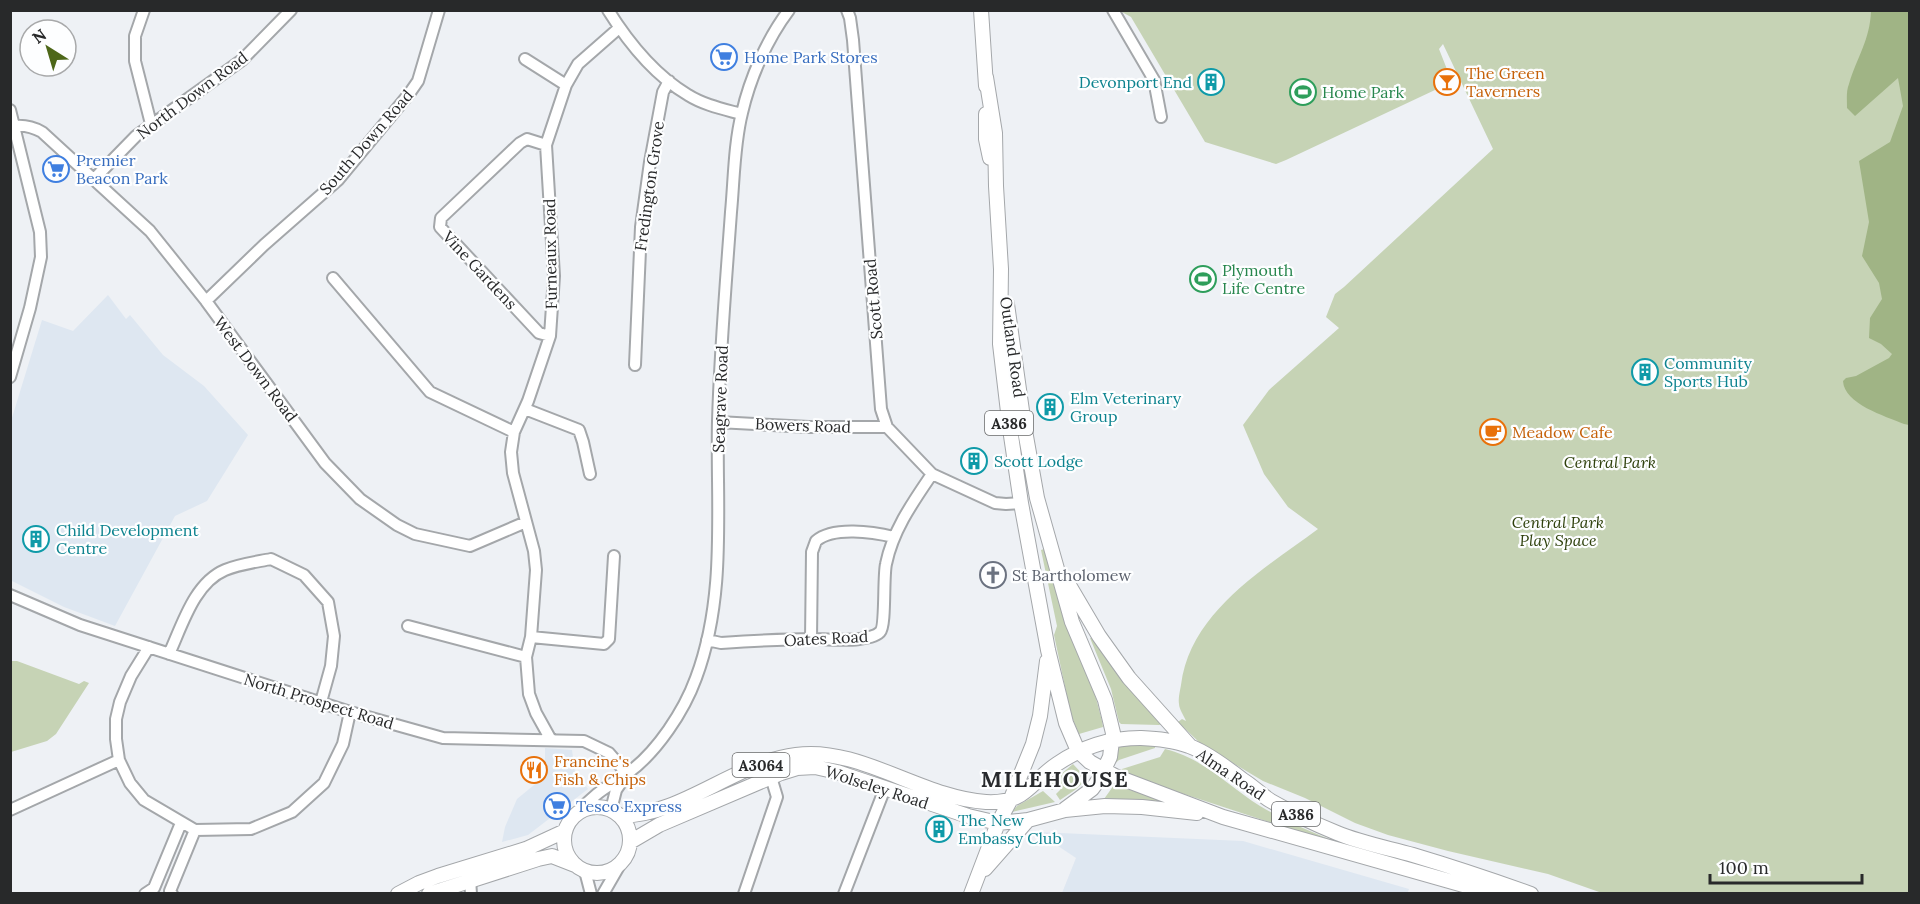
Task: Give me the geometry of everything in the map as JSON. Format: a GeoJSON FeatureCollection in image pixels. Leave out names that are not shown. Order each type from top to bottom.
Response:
{"type":"FeatureCollection","features":[{"type":"Feature","properties":{"kind":"main road","name":"Outland Road"},"geometry":{"type":"LineString","coordinates":[[981,10],[986,77],[986,139],[996,186],[1001,269],[1000,344],[1021,502],[1048,650],[1066,723],[1078,751]]}},
{"type":"Feature","properties":{"kind":"main road","name":"Outland Road"},"geometry":{"type":"LineString","coordinates":[[1001,269],[1014,342],[1024,426],[1036,498],[1072,622],[1105,700],[1114,740]]}},
{"type":"Feature","properties":{"kind":"main road","name":"Outland Road"},"geometry":{"type":"LineString","coordinates":[[1057,565],[1099,636],[1129,678],[1190,746]]}},
{"type":"Feature","properties":{"kind":"main road","name":"Outland Road"},"geometry":{"type":"LineString","coordinates":[[978,877],[998,823],[1010,801],[1036,735],[1048,650]]}},
{"type":"Feature","properties":{"kind":"main road","name":"Alma Road"},"geometry":{"type":"LineString","coordinates":[[1078,751],[1114,740],[1140,738],[1164,740],[1190,746],[1242,778],[1269,800],[1341,835],[1426,859],[1531,894]]}},
{"type":"Feature","properties":{"kind":"main road"},"geometry":{"type":"LineString","coordinates":[[1065,810],[1092,789],[1110,757],[1114,740]]}},
{"type":"Feature","properties":{"kind":"main road","name":"Alma Road"},"geometry":{"type":"LineString","coordinates":[[1078,751],[1090,762],[1104,770],[1223,817],[1495,894]]}},
{"type":"Feature","properties":{"kind":"main road"},"geometry":{"type":"LineString","coordinates":[[1010,801],[1026,791],[1054,765],[1078,751]]}},
{"type":"Feature","properties":{"kind":"main road","name":"Wolseley Road"},"geometry":{"type":"LineString","coordinates":[[616,813],[654,812],[752,768],[795,754],[821,754],[845,758],[957,798],[985,802],[1010,801]]}},
{"type":"Feature","properties":{"kind":"main road","name":"Wolseley Road"},"geometry":{"type":"LineString","coordinates":[[630,842],[659,825],[797,768],[815,767],[837,772],[968,816],[998,823],[1028,820],[1065,810]]}},
{"type":"Feature","properties":{"kind":"main road","name":"Alma Road"},"geometry":{"type":"LineString","coordinates":[[1065,810],[1105,806],[1142,807],[1223,817]]}},
{"type":"Feature","properties":{"kind":"main road"},"geometry":{"type":"LineString","coordinates":[[429,894],[470,886],[552,856],[580,868],[596,873],[608,871],[622,861],[630,842],[628,828],[616,813],[600,807],[589,807],[570,820],[563,843],[567,855],[580,868]]}},
{"type":"Feature","properties":{"kind":"main road"},"geometry":{"type":"LineString","coordinates":[[971,894],[978,877],[1028,820]]}},
{"type":"Feature","properties":{"kind":"main road"},"geometry":{"type":"LineString","coordinates":[[398,894],[418,883],[526,849],[565,831]]}},
{"type":"Feature","properties":{"kind":"street"},"geometry":{"type":"LineString","coordinates":[[144,10],[135,36],[135,61],[151,124]]}},
{"type":"Feature","properties":{"kind":"street","name":"North Down Road"},"geometry":{"type":"LineString","coordinates":[[94,179],[126,145],[151,124],[242,60],[291,10]]}},
{"type":"Feature","properties":{"kind":"street","name":"South Down Road"},"geometry":{"type":"LineString","coordinates":[[206,301],[264,245],[338,180],[409,94],[418,81],[439,10]]}},
{"type":"Feature","properties":{"kind":"street"},"geometry":{"type":"LineString","coordinates":[[608,10],[619,28],[669,81],[687,95],[706,104],[741,114]]}},
{"type":"Feature","properties":{"kind":"street","name":"Seagrave Road"},"geometry":{"type":"LineString","coordinates":[[627,774],[656,747],[682,705],[696,679],[707,640],[715,599],[722,335],[741,114],[752,80],[789,10]]}},
{"type":"Feature","properties":{"kind":"street","name":"Scott Road"},"geometry":{"type":"LineString","coordinates":[[847,10],[853,39],[881,409],[887,427]]}},
{"type":"Feature","properties":{"kind":"street"},"geometry":{"type":"LineString","coordinates":[[1113,10],[1154,80],[1161,117]]}},
{"type":"Feature","properties":{"kind":"street","name":"Furneaux Road"},"geometry":{"type":"LineString","coordinates":[[551,740],[536,713],[529,694],[526,657],[531,637],[536,570],[534,550],[513,473],[511,452],[514,432],[525,409],[550,336],[554,276],[546,145],[566,85],[578,64],[619,28]]}},
{"type":"Feature","properties":{"kind":"street"},"geometry":{"type":"LineString","coordinates":[[525,59],[566,85]]}},
{"type":"Feature","properties":{"kind":"street","name":"Fredington Grove"},"geometry":{"type":"LineString","coordinates":[[635,365],[641,226],[663,92],[669,81]]}},
{"type":"Feature","properties":{"kind":"street"},"geometry":{"type":"LineString","coordinates":[[10,110],[40,232],[41,257],[30,308],[10,377]]}},
{"type":"Feature","properties":{"kind":"street","name":"West Down Road"},"geometry":{"type":"LineString","coordinates":[[15,126],[24,125],[42,132],[150,231],[206,301],[325,463],[360,499],[397,525],[415,534],[470,546],[526,522]]}},
{"type":"Feature","properties":{"kind":"street","name":"Vine Gardens"},"geometry":{"type":"LineString","coordinates":[[546,145],[527,139],[520,143],[441,218],[440,227],[539,333],[550,336]]}},
{"type":"Feature","properties":{"kind":"street"},"geometry":{"type":"LineString","coordinates":[[333,278],[430,392],[514,432]]}},
{"type":"Feature","properties":{"kind":"street"},"geometry":{"type":"LineString","coordinates":[[525,409],[579,430],[589,469],[576,467]]}},
{"type":"Feature","properties":{"kind":"street","name":"Bowers Road"},"geometry":{"type":"LineString","coordinates":[[718,422],[809,427],[887,427]]}},
{"type":"Feature","properties":{"kind":"street"},"geometry":{"type":"LineString","coordinates":[[887,427],[932,474],[995,503],[1021,502]]}},
{"type":"Feature","properties":{"kind":"street","name":"Oates Road"},"geometry":{"type":"LineString","coordinates":[[707,640],[721,643],[857,639],[880,633],[884,627],[883,593],[886,565],[894,537],[932,474]]}},
{"type":"Feature","properties":{"kind":"street"},"geometry":{"type":"LineString","coordinates":[[811,639],[812,552],[816,541],[830,532],[879,533],[894,537]]}},
{"type":"Feature","properties":{"kind":"street"},"geometry":{"type":"LineString","coordinates":[[531,637],[604,644],[609,639],[614,556]]}},
{"type":"Feature","properties":{"kind":"street"},"geometry":{"type":"LineString","coordinates":[[169,654],[192,605],[206,585],[224,571],[270,559],[304,575],[328,602],[334,636],[331,666],[321,702]]}},
{"type":"Feature","properties":{"kind":"street","name":"North Prospect Road"},"geometry":{"type":"LineString","coordinates":[[10,595],[80,624],[169,654],[350,712],[443,738],[570,740],[595,744],[609,753],[627,774]]}},
{"type":"Feature","properties":{"kind":"street"},"geometry":{"type":"LineString","coordinates":[[408,626],[526,657]]}},
{"type":"Feature","properties":{"kind":"street"},"geometry":{"type":"LineString","coordinates":[[148,647],[131,676],[120,702],[116,719],[119,760],[130,783],[144,800],[195,830],[251,829],[292,812],[324,783],[343,744],[350,712]]}},
{"type":"Feature","properties":{"kind":"street"},"geometry":{"type":"LineString","coordinates":[[10,810],[119,760]]}},
{"type":"Feature","properties":{"kind":"street"},"geometry":{"type":"LineString","coordinates":[[579,812],[588,800],[613,781],[627,774]]}},
{"type":"Feature","properties":{"kind":"street"},"geometry":{"type":"LineString","coordinates":[[616,813],[616,790],[627,774]]}},
{"type":"Feature","properties":{"kind":"street"},"geometry":{"type":"LineString","coordinates":[[744,894],[777,797],[771,777]]}},
{"type":"Feature","properties":{"kind":"street"},"geometry":{"type":"LineString","coordinates":[[844,894],[885,788]]}},
{"type":"Feature","properties":{"kind":"street"},"geometry":{"type":"LineString","coordinates":[[181,823],[150,891],[171,892],[195,830]]}},
{"type":"Feature","properties":{"kind":"street"},"geometry":{"type":"LineString","coordinates":[[603,894],[622,861]]}},
{"type":"Feature","properties":{"kind":"street"},"geometry":{"type":"LineString","coordinates":[[580,868],[591,894]]}},
{"type":"Feature","properties":{"kind":"shaded area"},"geometry":{"type":"Polygon","coordinates":[[[108,295],[126,319],[130,315],[163,355],[204,386],[248,435],[207,501],[175,516],[115,626],[64,607],[10,580],[11,421],[42,320],[73,331],[108,295]]]}},
{"type":"Feature","properties":{"kind":"shaded area"},"geometry":{"type":"Polygon","coordinates":[[[545,748],[572,750],[575,772],[588,789],[528,835],[502,842],[505,827],[517,799],[545,776],[545,748]]]}},
{"type":"Feature","properties":{"kind":"shaded area"},"geometry":{"type":"Polygon","coordinates":[[[1037,832],[1243,841],[1409,889],[1407,894],[1062,893],[1076,858],[1037,832]]]}},
{"type":"Feature","properties":{"kind":"green space","name":"Central Park"},"geometry":{"type":"Polygon","coordinates":[[[1120,11],[1909,11],[1909,893],[1602,893],[1548,874],[1448,851],[1388,835],[1355,823],[1305,798],[1263,781],[1201,744],[1178,722],[1182,719],[1186,721],[1179,699],[1187,659],[1199,635],[1214,614],[1253,577],[1318,529],[1288,507],[1264,474],[1243,425],[1269,390],[1339,328],[1326,317],[1335,294],[1493,149],[1443,44],[1439,49],[1452,82],[1286,160],[1276,164],[1205,142],[1131,17],[1120,11]]]}},
{"type":"Feature","properties":{"kind":"green space"},"geometry":{"type":"Polygon","coordinates":[[[1871,11],[1909,11],[1909,425],[1858,403],[1845,389],[1843,381],[1889,358],[1892,354],[1881,344],[1869,338],[1870,318],[1882,299],[1879,283],[1862,256],[1869,222],[1859,161],[1890,142],[1903,106],[1898,78],[1855,116],[1847,108],[1848,87],[1866,40],[1871,11]]]}},
{"type":"Feature","properties":{"kind":"green space"},"geometry":{"type":"Polygon","coordinates":[[[1044,549],[1058,598],[1092,683],[1102,721],[1103,727],[1079,734],[1071,715],[1054,635],[1057,626],[1041,550],[1044,549]]]}},
{"type":"Feature","properties":{"kind":"green space"},"geometry":{"type":"Polygon","coordinates":[[[1090,638],[1093,638],[1162,724],[1121,724],[1119,722],[1111,689],[1090,638]]]}},
{"type":"Feature","properties":{"kind":"green space"},"geometry":{"type":"Polygon","coordinates":[[[11,661],[17,661],[79,684],[84,681],[89,683],[56,734],[47,741],[11,752],[11,661]]]}},
{"type":"Feature","properties":{"kind":"green space"},"geometry":{"type":"Polygon","coordinates":[[[1155,744],[1155,748],[1119,760],[1112,766],[1118,745],[1155,744]]]}},
{"type":"Feature","properties":{"kind":"green space"},"geometry":{"type":"Polygon","coordinates":[[[1165,749],[1191,759],[1270,811],[1340,843],[1339,845],[1120,773],[1122,769],[1160,757],[1165,749]]]}},
{"type":"Feature","properties":{"kind":"green space"},"geometry":{"type":"Polygon","coordinates":[[[1073,764],[1087,779],[1060,800],[1056,794],[1060,786],[1052,790],[1047,786],[1073,764]]]}},
{"type":"Feature","properties":{"kind":"green space"},"geometry":{"type":"Polygon","coordinates":[[[1114,785],[1165,801],[1165,804],[1104,799],[1114,785]]]}},
{"type":"Feature","properties":{"kind":"green space"},"geometry":{"type":"Polygon","coordinates":[[[1043,791],[1055,802],[1012,812],[1017,806],[1043,791]]]}},
{"type":"Feature","properties":{"kind":"place","name":"Home Park Stores"},"geometry":{"type":"Point","coordinates":[724,57]}},
{"type":"Feature","properties":{"kind":"place","name":"Devonport End"},"geometry":{"type":"Point","coordinates":[1211,82]}},
{"type":"Feature","properties":{"kind":"place","name":"The Green Taverners"},"geometry":{"type":"Point","coordinates":[1447,82]}},
{"type":"Feature","properties":{"kind":"place","name":"Home Park"},"geometry":{"type":"Point","coordinates":[1303,92]}},
{"type":"Feature","properties":{"kind":"place","name":"Premier Beacon Park"},"geometry":{"type":"Point","coordinates":[56,169]}},
{"type":"Feature","properties":{"kind":"place","name":"Plymouth Life Centre"},"geometry":{"type":"Point","coordinates":[1203,279]}},
{"type":"Feature","properties":{"kind":"place","name":"Community Sports Hub"},"geometry":{"type":"Point","coordinates":[1645,372]}},
{"type":"Feature","properties":{"kind":"place","name":"Elm Veterinary Group"},"geometry":{"type":"Point","coordinates":[1050,407]}},
{"type":"Feature","properties":{"kind":"place","name":"Meadow Cafe"},"geometry":{"type":"Point","coordinates":[1493,432]}},
{"type":"Feature","properties":{"kind":"place","name":"Scott Lodge"},"geometry":{"type":"Point","coordinates":[974,461]}},
{"type":"Feature","properties":{"kind":"place","name":"Child Development Centre"},"geometry":{"type":"Point","coordinates":[36,539]}},
{"type":"Feature","properties":{"kind":"place","name":"St Bartholomew"},"geometry":{"type":"Point","coordinates":[993,575]}},
{"type":"Feature","properties":{"kind":"place","name":"Francine's Fish & Chips"},"geometry":{"type":"Point","coordinates":[534,770]}},
{"type":"Feature","properties":{"kind":"place","name":"Tesco Express"},"geometry":{"type":"Point","coordinates":[557,806]}},
{"type":"Feature","properties":{"kind":"place","name":"The New Embassy Club"},"geometry":{"type":"Point","coordinates":[939,829]}},
{"type":"Feature","properties":{"kind":"district","name":"MILEHOUSE"},"geometry":{"type":"Point","coordinates":[1055,779]}},
{"type":"Feature","properties":{"kind":"park label","name":"Central Park Play Space"},"geometry":{"type":"Point","coordinates":[1558,531]}}]}
